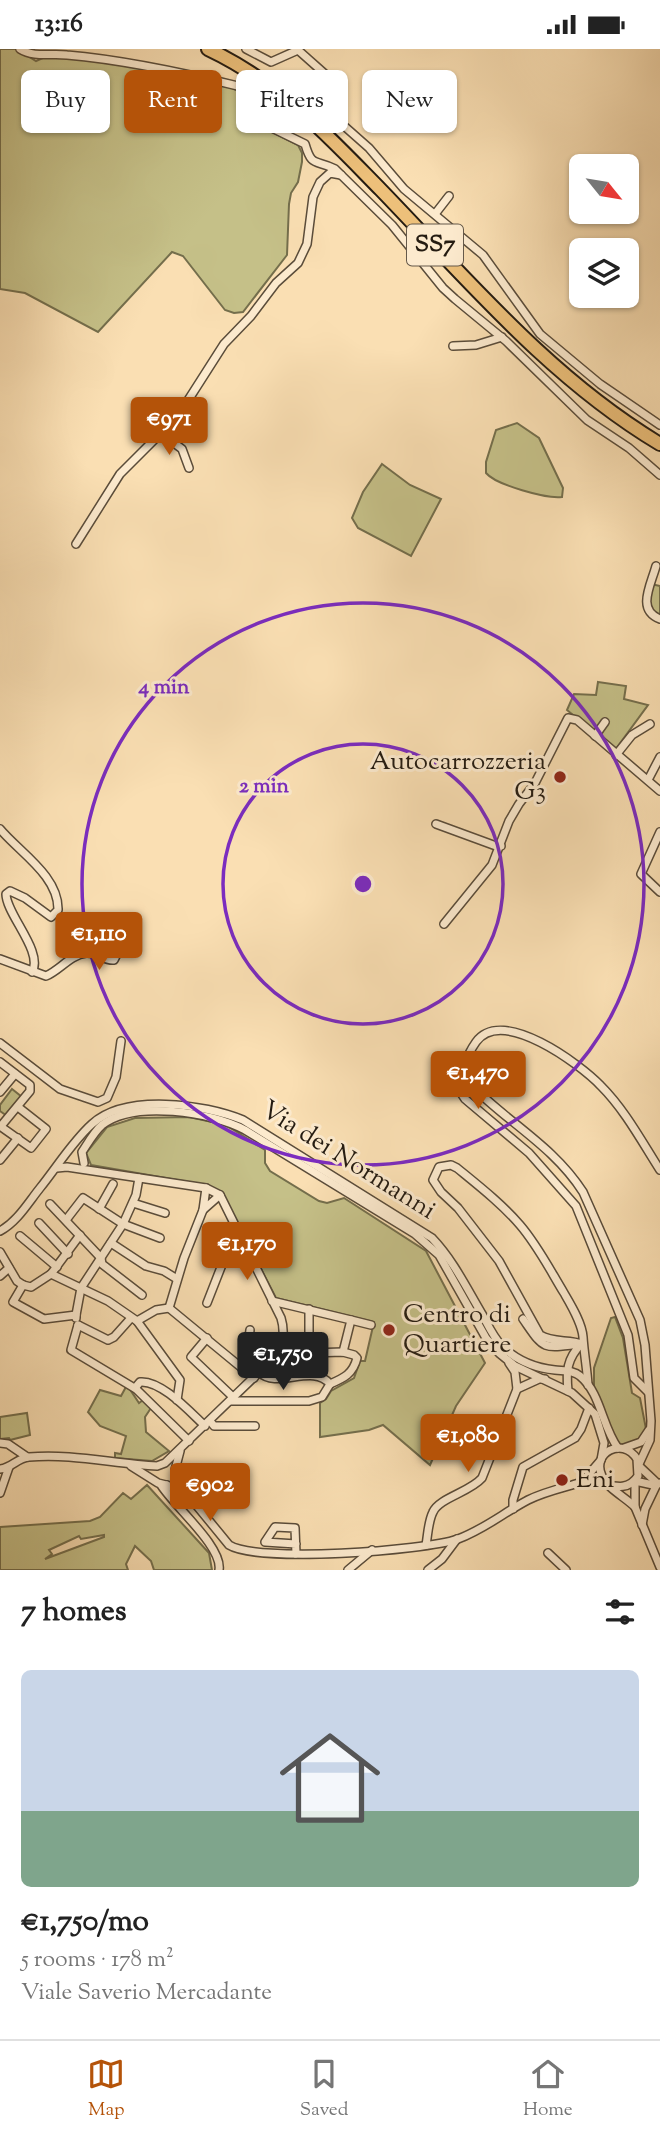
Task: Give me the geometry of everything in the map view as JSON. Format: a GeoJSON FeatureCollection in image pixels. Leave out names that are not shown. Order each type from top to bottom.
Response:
{"type":"FeatureCollection","features":[{"type":"Feature","properties":{"kind":"highway","name":"SS7"},"geometry":{"type":"LineString","coordinates":[[208,49],[257,75],[294,104],[340,147],[535,349],[589,397],[660,444]]}},
{"type":"Feature","properties":{"kind":"street"},"geometry":{"type":"LineString","coordinates":[[20,49],[29,55],[90,57],[242,87],[254,96],[268,127],[305,144],[310,160],[335,169],[392,225],[439,290],[502,337],[587,420],[629,448],[658,475]]}},
{"type":"Feature","properties":{"kind":"street"},"geometry":{"type":"LineString","coordinates":[[246,49],[271,62],[298,50],[312,61],[325,74],[343,125],[369,148],[404,189],[483,255],[540,334],[600,384],[660,425]]}},
{"type":"Feature","properties":{"kind":"street"},"geometry":{"type":"LineString","coordinates":[[70,538],[78,540],[120,474],[193,400],[224,344],[251,316],[276,283],[298,263],[307,244],[313,197],[320,182],[330,173],[341,175]]}},
{"type":"Feature","properties":{"kind":"street"},"geometry":{"type":"LineString","coordinates":[[435,214],[449,196]]}},
{"type":"Feature","properties":{"kind":"street"},"geometry":{"type":"LineString","coordinates":[[453,346],[476,345],[502,337]]}},
{"type":"Feature","properties":{"kind":"street"},"geometry":{"type":"LineString","coordinates":[[162,434],[182,449],[190,468]]}},
{"type":"Feature","properties":{"kind":"street"},"geometry":{"type":"LineString","coordinates":[[656,566],[646,607],[649,613],[660,619]]}},
{"type":"Feature","properties":{"kind":"street"},"geometry":{"type":"LineString","coordinates":[[444,924],[492,865],[509,821],[522,798],[535,783],[550,746],[568,718],[573,718],[578,725],[660,791]]}},
{"type":"Feature","properties":{"kind":"street"},"geometry":{"type":"LineString","coordinates":[[594,736],[605,722]]}},
{"type":"Feature","properties":{"kind":"street"},"geometry":{"type":"LineString","coordinates":[[616,755],[632,735],[650,725]]}},
{"type":"Feature","properties":{"kind":"street"},"geometry":{"type":"LineString","coordinates":[[648,780],[660,757]]}},
{"type":"Feature","properties":{"kind":"street"},"geometry":{"type":"LineString","coordinates":[[436,824],[501,846]]}},
{"type":"Feature","properties":{"kind":"street"},"geometry":{"type":"LineString","coordinates":[[0,829],[44,875],[58,903],[57,912],[51,917],[17,893],[10,891],[6,894],[7,902],[20,923],[33,955],[35,966],[32,972]]}},
{"type":"Feature","properties":{"kind":"street"},"geometry":{"type":"LineString","coordinates":[[660,832],[641,874],[660,892]]}},
{"type":"Feature","properties":{"kind":"street"},"geometry":{"type":"LineString","coordinates":[[0,959],[46,977],[66,961],[87,953],[109,961],[114,960],[119,950],[117,939],[102,932],[91,933]]}},
{"type":"Feature","properties":{"kind":"street"},"geometry":{"type":"LineString","coordinates":[[660,1171],[621,1110],[603,1087],[587,1073],[512,1030],[490,1032],[480,1037],[471,1048],[464,1072],[468,1082],[537,1140],[570,1172],[583,1192],[640,1320],[645,1345],[651,1426],[650,1440],[635,1481],[635,1507],[660,1567]]}},
{"type":"Feature","properties":{"kind":"street"},"geometry":{"type":"LineString","coordinates":[[0,1043],[60,1089],[98,1102],[107,1098],[116,1077],[121,1041]]}},
{"type":"Feature","properties":{"kind":"street"},"geometry":{"type":"LineString","coordinates":[[0,1062],[30,1085],[30,1091],[0,1126],[31,1148],[46,1129],[18,1107]]}},
{"type":"Feature","properties":{"kind":"street"},"geometry":{"type":"LineString","coordinates":[[465,1065],[456,1070],[455,1075],[457,1087],[465,1099],[529,1153],[576,1206],[628,1335],[634,1378],[649,1393]]}},
{"type":"Feature","properties":{"kind":"street"},"geometry":{"type":"LineString","coordinates":[[0,1093],[15,1074]]}},
{"type":"Feature","properties":{"kind":"street","name":"Via dei Normanni"},"geometry":{"type":"LineString","coordinates":[[0,1231],[13,1221],[92,1124],[101,1118],[136,1106],[192,1107],[226,1113],[243,1120],[425,1233],[446,1252],[492,1333],[503,1347],[524,1362],[581,1377],[588,1386]]}},
{"type":"Feature","properties":{"kind":"street","name":"Via dei Normanni"},"geometry":{"type":"LineString","coordinates":[[84,1163],[82,1152],[102,1125],[114,1118],[149,1112],[184,1112],[234,1124],[426,1242],[439,1255],[486,1338],[506,1360],[568,1391],[589,1408]]}},
{"type":"Feature","properties":{"kind":"street"},"geometry":{"type":"LineString","coordinates":[[0,1160],[18,1138]]}},
{"type":"Feature","properties":{"kind":"street"},"geometry":{"type":"LineString","coordinates":[[65,1158],[84,1163],[94,1171]]}},
{"type":"Feature","properties":{"kind":"street"},"geometry":{"type":"LineString","coordinates":[[582,1343],[569,1339],[546,1339],[540,1335],[499,1261],[458,1208],[436,1186],[433,1180],[439,1167],[451,1165],[457,1168],[497,1201],[537,1246],[572,1307],[583,1338],[588,1386],[607,1431],[621,1448],[634,1454],[639,1465],[659,1483]]}},
{"type":"Feature","properties":{"kind":"street"},"geometry":{"type":"LineString","coordinates":[[0,1469],[28,1457],[63,1457],[157,1466],[180,1451],[278,1354],[283,1342],[284,1327],[220,1195],[206,1188],[57,1168]]}},
{"type":"Feature","properties":{"kind":"street"},"geometry":{"type":"LineString","coordinates":[[139,1178],[133,1203],[123,1224],[81,1288],[76,1315],[78,1325],[71,1350],[135,1388],[189,1441]]}},
{"type":"Feature","properties":{"kind":"street"},"geometry":{"type":"LineString","coordinates":[[99,1209],[113,1184]]}},
{"type":"Feature","properties":{"kind":"street"},"geometry":{"type":"LineString","coordinates":[[169,1308],[203,1210],[206,1188]]}},
{"type":"Feature","properties":{"kind":"street"},"geometry":{"type":"LineString","coordinates":[[203,1210],[220,1195]]}},
{"type":"Feature","properties":{"kind":"street"},"geometry":{"type":"LineString","coordinates":[[66,1220],[83,1198],[123,1224],[160,1238]]}},
{"type":"Feature","properties":{"kind":"street"},"geometry":{"type":"LineString","coordinates":[[133,1203],[165,1213]]}},
{"type":"Feature","properties":{"kind":"street"},"geometry":{"type":"LineString","coordinates":[[50,1204],[101,1258],[102,1264],[142,1295]]}},
{"type":"Feature","properties":{"kind":"street"},"geometry":{"type":"LineString","coordinates":[[39,1223],[68,1254]]}},
{"type":"Feature","properties":{"kind":"street"},"geometry":{"type":"LineString","coordinates":[[0,1252],[17,1281],[31,1287],[54,1270],[80,1235]]}},
{"type":"Feature","properties":{"kind":"street"},"geometry":{"type":"LineString","coordinates":[[20,1236],[54,1270],[81,1288],[108,1301],[134,1320],[180,1380],[177,1400]]}},
{"type":"Feature","properties":{"kind":"street"},"geometry":{"type":"LineString","coordinates":[[111,1243],[146,1266],[164,1271],[177,1279]]}},
{"type":"Feature","properties":{"kind":"street"},"geometry":{"type":"LineString","coordinates":[[207,1303],[225,1257],[247,1250]]}},
{"type":"Feature","properties":{"kind":"street"},"geometry":{"type":"LineString","coordinates":[[0,1276],[9,1268]]}},
{"type":"Feature","properties":{"kind":"street"},"geometry":{"type":"LineString","coordinates":[[23,1285],[13,1302],[44,1319],[76,1315]]}},
{"type":"Feature","properties":{"kind":"street"},"geometry":{"type":"LineString","coordinates":[[272,1301],[371,1325]]}},
{"type":"Feature","properties":{"kind":"street"},"geometry":{"type":"LineString","coordinates":[[78,1325],[108,1341],[134,1320],[156,1310],[169,1308],[256,1375],[269,1378],[316,1376],[325,1378],[330,1384]]}},
{"type":"Feature","properties":{"kind":"street"},"geometry":{"type":"LineString","coordinates":[[309,1309],[309,1354]]}},
{"type":"Feature","properties":{"kind":"street"},"geometry":{"type":"LineString","coordinates":[[523,1319],[545,1346],[553,1348],[582,1343]]}},
{"type":"Feature","properties":{"kind":"street"},"geometry":{"type":"LineString","coordinates":[[343,1352],[352,1320]]}},
{"type":"Feature","properties":{"kind":"street"},"geometry":{"type":"LineString","coordinates":[[245,1369],[250,1330]]}},
{"type":"Feature","properties":{"kind":"street"},"geometry":{"type":"LineString","coordinates":[[207,1338],[191,1357],[232,1399],[309,1401],[322,1397],[330,1384],[343,1378],[355,1367],[356,1358],[343,1352],[278,1354]]}},
{"type":"Feature","properties":{"kind":"street"},"geometry":{"type":"LineString","coordinates":[[582,1343],[567,1364],[568,1391],[588,1386]]}},
{"type":"Feature","properties":{"kind":"street"},"geometry":{"type":"LineString","coordinates":[[426,1545],[431,1514],[436,1507],[474,1487],[482,1478],[517,1389],[515,1372],[506,1360]]}},
{"type":"Feature","properties":{"kind":"street"},"geometry":{"type":"LineString","coordinates":[[517,1389],[539,1379],[546,1379]]}},
{"type":"Feature","properties":{"kind":"street"},"geometry":{"type":"LineString","coordinates":[[135,1388],[140,1382],[150,1381],[214,1426],[255,1426]]}},
{"type":"Feature","properties":{"kind":"street"},"geometry":{"type":"LineString","coordinates":[[513,1509],[523,1467],[575,1439],[589,1408],[595,1414],[604,1443],[600,1473],[607,1483],[635,1507]]}},
{"type":"Feature","properties":{"kind":"street"},"geometry":{"type":"LineString","coordinates":[[583,1481],[608,1451],[641,1442],[651,1426]]}},
{"type":"Feature","properties":{"kind":"street"},"geometry":{"type":"LineString","coordinates":[[0,1443],[28,1457]]}},
{"type":"Feature","properties":{"kind":"street"},"geometry":{"type":"LineString","coordinates":[[0,1493],[15,1454],[12,1447]]}},
{"type":"Feature","properties":{"kind":"street"},"geometry":{"type":"LineString","coordinates":[[161,1483],[174,1480],[180,1451]]}},
{"type":"Feature","properties":{"kind":"street"},"geometry":{"type":"LineString","coordinates":[[165,1462],[175,1472],[182,1490],[229,1545],[240,1551],[296,1554],[373,1550],[457,1539],[531,1499],[583,1481],[624,1487],[635,1481],[653,1485],[659,1483]]}},
{"type":"Feature","properties":{"kind":"street"},"geometry":{"type":"LineString","coordinates":[[127,1464],[179,1491],[234,1552],[289,1556],[296,1554]]}},
{"type":"Feature","properties":{"kind":"street"},"geometry":{"type":"LineString","coordinates":[[157,1466],[153,1473],[215,1551],[219,1570]]}},
{"type":"Feature","properties":{"kind":"street"},"geometry":{"type":"LineString","coordinates":[[642,1526],[645,1509],[659,1483]]}},
{"type":"Feature","properties":{"kind":"street"},"geometry":{"type":"LineString","coordinates":[[646,1535],[660,1547]]}},
{"type":"Feature","properties":{"kind":"street"},"geometry":{"type":"LineString","coordinates":[[428,1570],[442,1559],[457,1539]]}},
{"type":"Feature","properties":{"kind":"street"},"geometry":{"type":"LineString","coordinates":[[296,1544],[296,1554]]}},
{"type":"Feature","properties":{"kind":"street"},"geometry":{"type":"LineString","coordinates":[[348,1570],[373,1550]]}},
{"type":"Feature","properties":{"kind":"street"},"geometry":{"type":"LineString","coordinates":[[548,1553],[566,1570]]}},
{"type":"Feature","properties":{"kind":"shaded area"},"geometry":{"type":"Polygon","coordinates":[[[0,49],[17,49],[36,61],[45,57],[77,56],[148,70],[124,70],[124,133],[222,133],[222,84],[225,85],[236,90],[236,133],[274,133],[298,145],[302,153],[298,182],[291,193],[289,204],[287,255],[243,312],[225,310],[183,256],[172,252],[98,332],[25,293],[0,289],[0,49]]]}},
{"type":"Feature","properties":{"kind":"shaded area"},"geometry":{"type":"Polygon","coordinates":[[[517,423],[539,438],[563,488],[562,497],[522,490],[500,482],[486,473],[486,462],[496,430],[517,423]]]}},
{"type":"Feature","properties":{"kind":"shaded area"},"geometry":{"type":"Polygon","coordinates":[[[382,464],[410,485],[441,499],[411,556],[358,528],[352,518],[363,492],[382,464]]]}},
{"type":"Feature","properties":{"kind":"shaded area"},"geometry":{"type":"Polygon","coordinates":[[[651,584],[660,586],[660,618],[647,610],[651,584]]]}},
{"type":"Feature","properties":{"kind":"shaded area"},"geometry":{"type":"Polygon","coordinates":[[[598,682],[626,686],[624,699],[648,705],[615,750],[567,710],[574,694],[596,695],[598,682]]]}},
{"type":"Feature","properties":{"kind":"shaded area"},"geometry":{"type":"Polygon","coordinates":[[[12,1089],[22,1097],[7,1116],[0,1111],[0,1105],[12,1089]]]}},
{"type":"Feature","properties":{"kind":"shaded area"},"geometry":{"type":"Polygon","coordinates":[[[189,1117],[226,1125],[265,1150],[265,1163],[270,1171],[319,1201],[327,1203],[344,1198],[426,1251],[485,1363],[456,1406],[430,1465],[383,1425],[369,1430],[320,1437],[320,1403],[331,1391],[354,1378],[360,1361],[365,1361],[374,1322],[276,1298],[222,1193],[206,1185],[91,1165],[86,1153],[107,1127],[135,1118],[189,1117]]]}},
{"type":"Feature","properties":{"kind":"shaded area"},"geometry":{"type":"Polygon","coordinates":[[[615,1317],[623,1338],[632,1393],[640,1398],[647,1434],[641,1442],[618,1448],[594,1396],[594,1368],[611,1318],[615,1317]]]}},
{"type":"Feature","properties":{"kind":"shaded area"},"geometry":{"type":"Polygon","coordinates":[[[127,1385],[139,1403],[143,1400],[151,1408],[145,1417],[146,1432],[169,1451],[152,1461],[115,1458],[115,1453],[121,1454],[126,1436],[100,1426],[88,1412],[100,1390],[121,1396],[127,1385]]]}},
{"type":"Feature","properties":{"kind":"shaded area"},"geometry":{"type":"Polygon","coordinates":[[[27,1413],[30,1435],[10,1440],[0,1439],[0,1417],[27,1413]]]}},
{"type":"Feature","properties":{"kind":"shaded area"},"geometry":{"type":"Polygon","coordinates":[[[147,1485],[209,1553],[212,1570],[154,1570],[151,1561],[135,1546],[126,1564],[128,1570],[0,1570],[0,1527],[90,1521],[100,1517],[123,1493],[131,1499],[147,1485]],[[79,1536],[49,1550],[52,1554],[45,1559],[104,1537],[81,1539],[79,1536]]]}},
{"type":"Feature","properties":{"kind":"place","name":"Autocarrozzeria G3"},"geometry":{"type":"Point","coordinates":[560,777]}},
{"type":"Feature","properties":{"kind":"place","name":"Centro di Quartiere"},"geometry":{"type":"Point","coordinates":[389,1330]}},
{"type":"Feature","properties":{"kind":"place","name":"Eni"},"geometry":{"type":"Point","coordinates":[562,1480]}}]}
